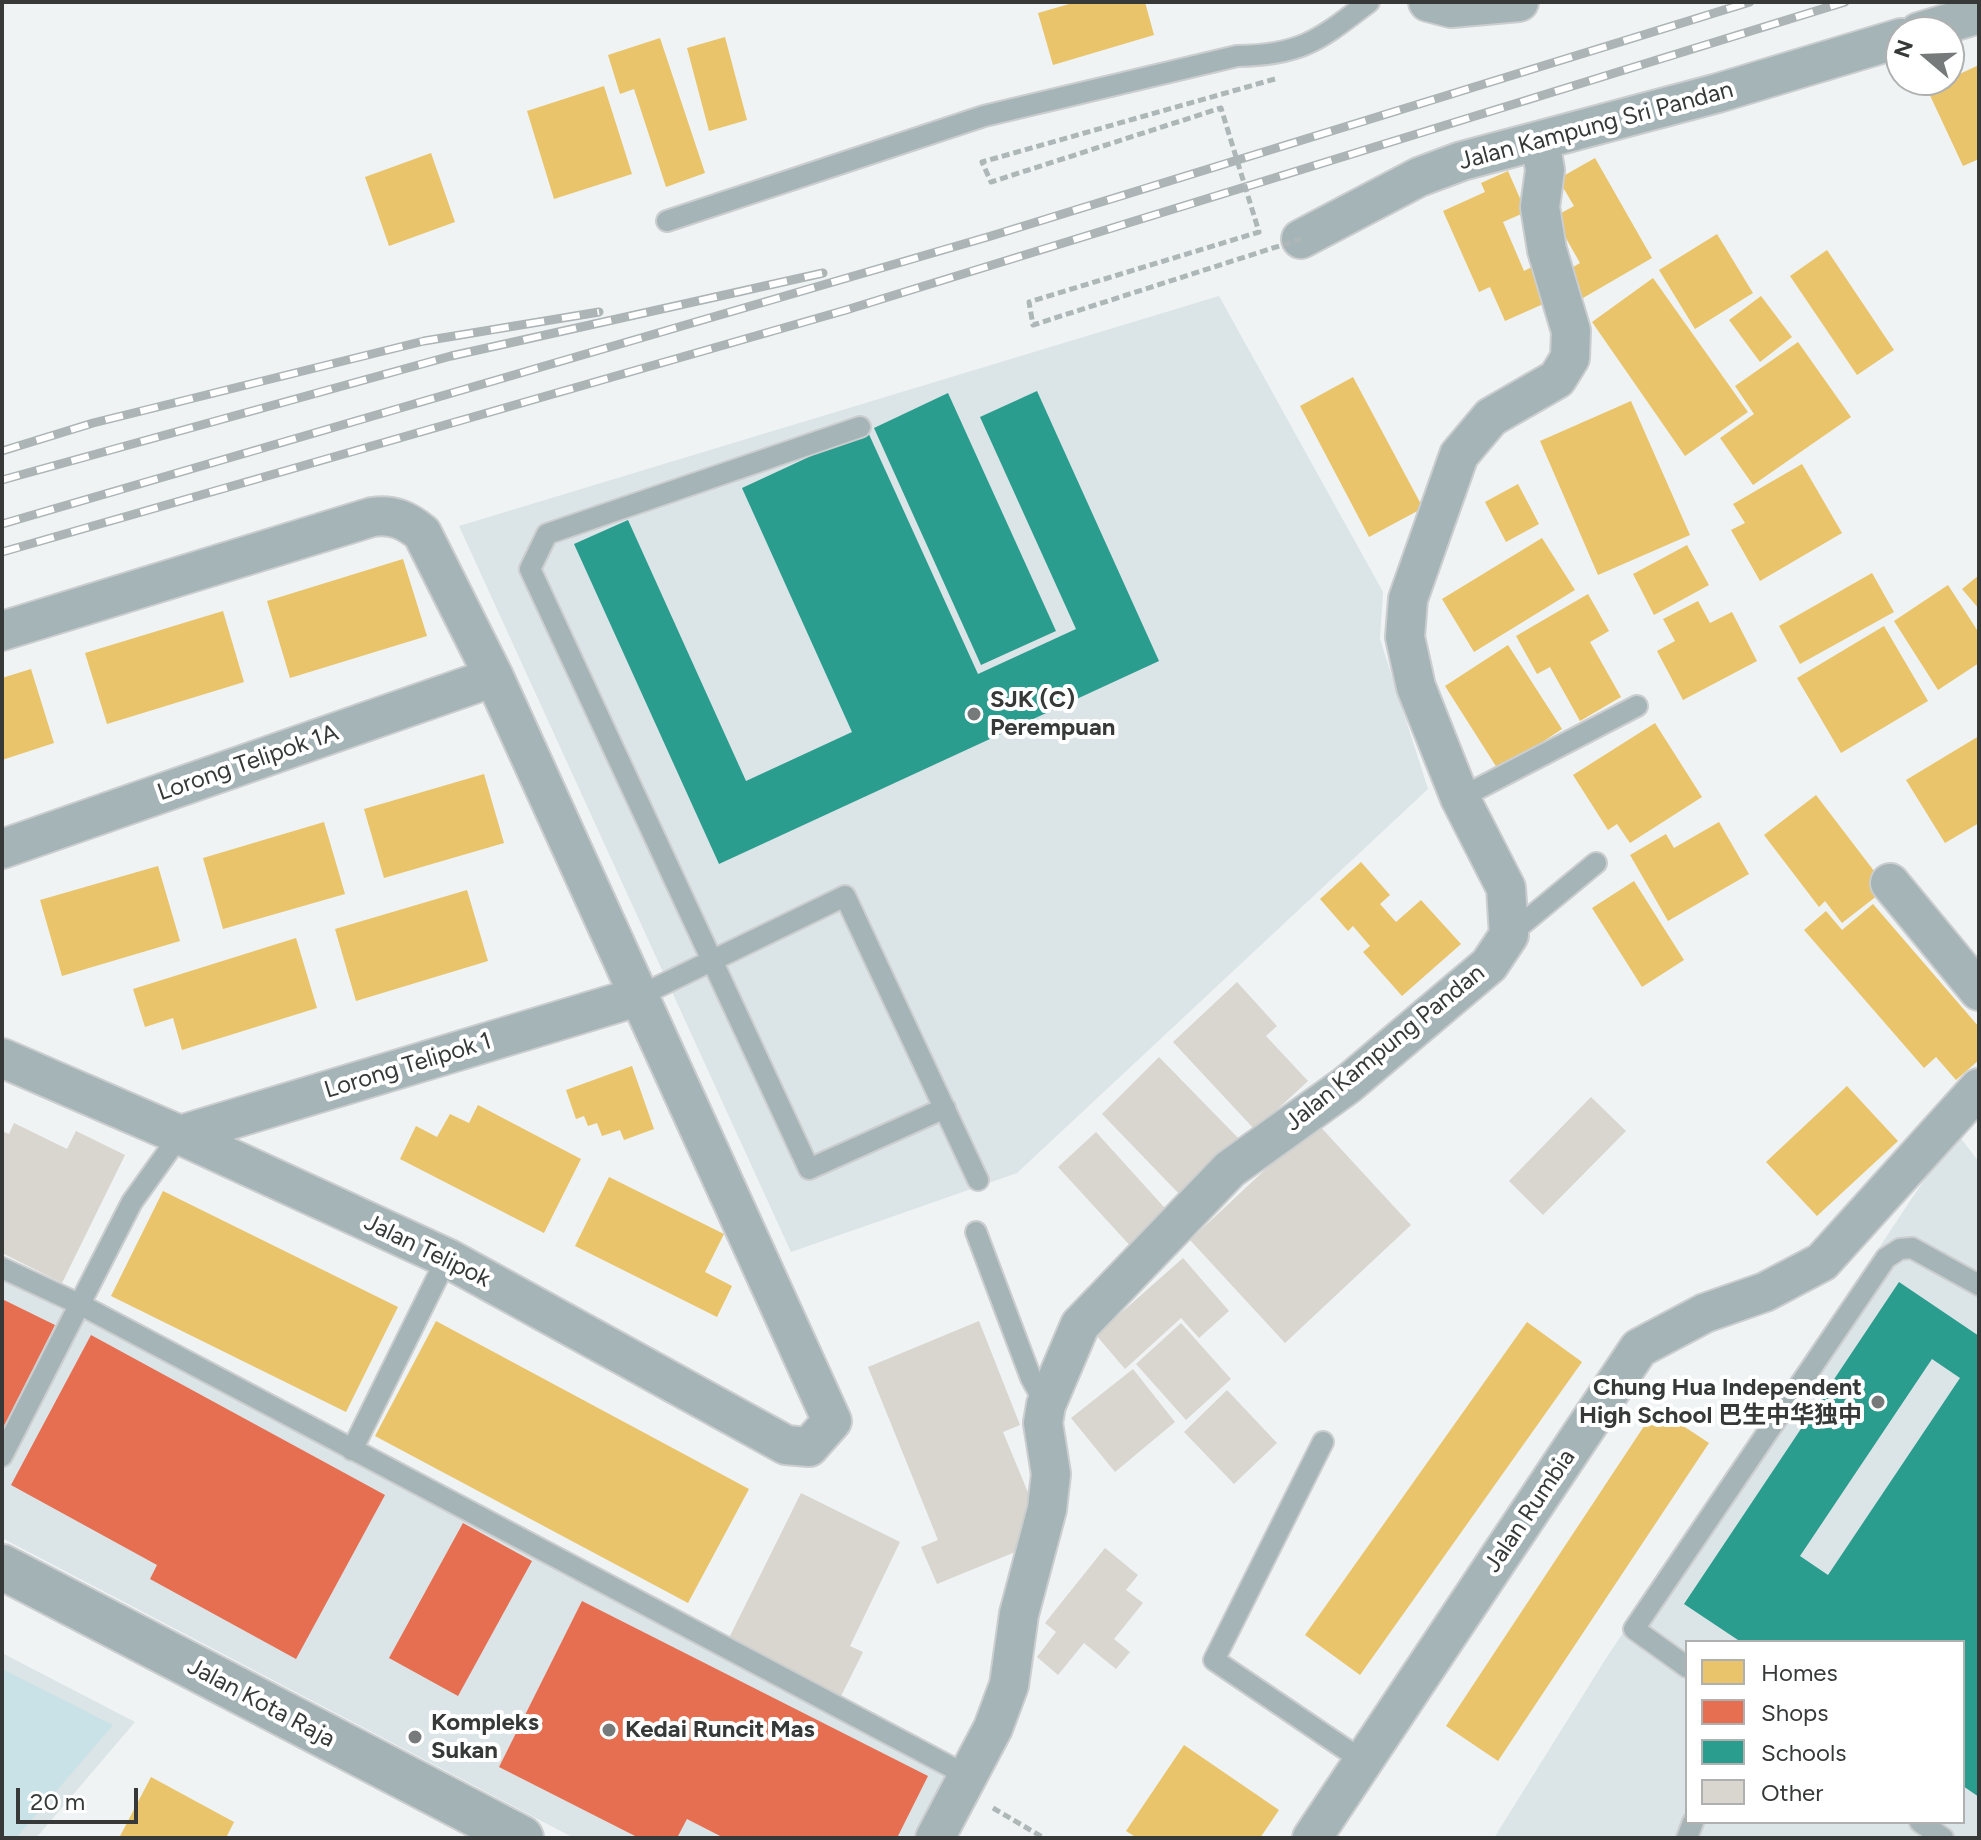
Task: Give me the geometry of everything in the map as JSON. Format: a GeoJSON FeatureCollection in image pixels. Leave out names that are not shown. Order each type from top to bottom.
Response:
{"type":"FeatureCollection","features":[{"type":"Feature","properties":{"kind":"main road","name":"Jalan Kota Raja"},"geometry":{"type":"LineString","coordinates":[[2,1567],[521,1838]]}},
{"type":"Feature","properties":{"kind":"street"},"geometry":{"type":"LineString","coordinates":[[1428,2],[1451,8],[1519,2]]}},
{"type":"Feature","properties":{"kind":"street","name":"Jalan Kampung Sri Pandan"},"geometry":{"type":"LineString","coordinates":[[1301,239],[1419,177],[1462,161],[1718,93],[1885,43]]}},
{"type":"Feature","properties":{"kind":"street"},"geometry":{"type":"LineString","coordinates":[[1509,935],[1506,888],[1460,798],[1416,687],[1405,637],[1408,599],[1459,455],[1491,417],[1557,379],[1570,358],[1571,331],[1547,250],[1540,207],[1545,170],[1540,141]]}},
{"type":"Feature","properties":{"kind":"street"},"geometry":{"type":"LineString","coordinates":[[2,631],[388,515],[407,521],[422,533],[494,677],[637,997]]}},
{"type":"Feature","properties":{"kind":"street","name":"Lorong Telipok 1A"},"geometry":{"type":"LineString","coordinates":[[2,849],[494,677]]}},
{"type":"Feature","properties":{"kind":"street"},"geometry":{"type":"LineString","coordinates":[[1890,883],[1979,991]]}},
{"type":"Feature","properties":{"kind":"street","name":"Jalan Kampung Pandan"},"geometry":{"type":"LineString","coordinates":[[935,1838],[993,1728],[1009,1685],[1019,1614],[1047,1509],[1051,1474],[1043,1423],[1046,1405],[1080,1325],[1230,1169],[1347,1085],[1489,965],[1509,935]]}},
{"type":"Feature","properties":{"kind":"street","name":"Lorong Telipok 1"},"geometry":{"type":"LineString","coordinates":[[180,1135],[637,997]]}},
{"type":"Feature","properties":{"kind":"street","name":"Jalan Telipok"},"geometry":{"type":"LineString","coordinates":[[2,1058],[180,1135],[447,1258],[786,1445],[809,1447],[832,1421],[637,997]]}},
{"type":"Feature","properties":{"kind":"street","name":"Jalan Rumbia"},"geometry":{"type":"LineString","coordinates":[[1312,1838],[1639,1348],[1705,1313],[1765,1292],[1822,1262],[1979,1088]]}},
{"type":"Feature","properties":{"kind":"lane"},"geometry":{"type":"LineString","coordinates":[[667,221],[984,116],[1237,56],[1273,55],[1314,44],[1369,2]]}},
{"type":"Feature","properties":{"kind":"lane"},"geometry":{"type":"LineString","coordinates":[[860,427],[547,534],[530,569],[809,1169],[945,1108]]}},
{"type":"Feature","properties":{"kind":"lane"},"geometry":{"type":"LineString","coordinates":[[1460,798],[1637,706]]}},
{"type":"Feature","properties":{"kind":"lane"},"geometry":{"type":"LineString","coordinates":[[1509,935],[1596,863]]}},
{"type":"Feature","properties":{"kind":"lane"},"geometry":{"type":"LineString","coordinates":[[637,997],[845,896],[978,1180]]}},
{"type":"Feature","properties":{"kind":"lane"},"geometry":{"type":"LineString","coordinates":[[2,1456],[132,1202],[180,1135]]}},
{"type":"Feature","properties":{"kind":"lane"},"geometry":{"type":"LineString","coordinates":[[976,1232],[1031,1378],[1046,1405]]}},
{"type":"Feature","properties":{"kind":"lane"},"geometry":{"type":"LineString","coordinates":[[1685,1666],[1634,1629],[1886,1258],[1900,1249],[1912,1248],[1979,1285]]}},
{"type":"Feature","properties":{"kind":"lane"},"geometry":{"type":"LineString","coordinates":[[352,1450],[447,1258]]}},
{"type":"Feature","properties":{"kind":"lane"},"geometry":{"type":"LineString","coordinates":[[2,1268],[81,1305],[352,1450],[964,1783]]}},
{"type":"Feature","properties":{"kind":"lane"},"geometry":{"type":"LineString","coordinates":[[1323,1442],[1214,1660],[1363,1761]]}},
{"type":"Feature","properties":{"kind":"lane"},"geometry":{"type":"LineString","coordinates":[[1923,1824],[1943,1838]]}},
{"type":"Feature","properties":{"kind":"path"},"geometry":{"type":"LineString","coordinates":[[1275,79],[982,162],[991,182],[1221,108],[1259,232],[1029,302],[1033,325],[1301,239]]}},
{"type":"Feature","properties":{"kind":"path"},"geometry":{"type":"LineString","coordinates":[[964,1783],[1044,1838]]}},
{"type":"Feature","properties":{"kind":"shaded area","name":"SJK (C) Perempuan"},"geometry":{"type":"Polygon","coordinates":[[[1219,296],[1383,592],[1380,639],[1428,789],[1017,1173],[791,1252],[459,526],[1219,296]]]}},
{"type":"Feature","properties":{"kind":"shaded area","name":"Chung Hua Independent High School 巴生中华独中"},"geometry":{"type":"Polygon","coordinates":[[[1956,1132],[1979,1162],[1979,1838],[1494,1838],[1605,1660],[1956,1132]]]}},
{"type":"Feature","properties":{"kind":"shaded area"},"geometry":{"type":"Polygon","coordinates":[[[2,1278],[113,1331],[947,1776],[914,1838],[574,1838],[2,1538],[2,1278]]]}},
{"type":"Feature","properties":{"kind":"shaded area"},"geometry":{"type":"Polygon","coordinates":[[[2,1653],[135,1722],[36,1838],[2,1838],[2,1653]]]}},
{"type":"Feature","properties":{"kind":"shaded area"},"geometry":{"type":"Polygon","coordinates":[[[2,1669],[113,1725],[16,1838],[2,1838],[2,1669]]]}},
{"type":"Feature","properties":{"kind":"building: Homes"},"geometry":{"type":"Polygon","coordinates":[[[1076,2],[1145,2],[1154,35],[1053,65],[1038,13],[1076,2]]]}},
{"type":"Feature","properties":{"kind":"building: Homes"},"geometry":{"type":"Polygon","coordinates":[[[725,37],[747,120],[709,131],[687,48],[725,37]]]}},
{"type":"Feature","properties":{"kind":"building: Homes"},"geometry":{"type":"Polygon","coordinates":[[[660,38],[705,173],[666,187],[634,89],[620,94],[608,55],[660,38]]]}},
{"type":"Feature","properties":{"kind":"building: Homes"},"geometry":{"type":"Polygon","coordinates":[[[1979,65],[1979,159],[1963,166],[1930,96],[1965,96],[1965,71],[1979,65]]]}},
{"type":"Feature","properties":{"kind":"building: Homes"},"geometry":{"type":"Polygon","coordinates":[[[604,86],[632,174],[554,199],[527,111],[604,86]]]}},
{"type":"Feature","properties":{"kind":"building: Homes"},"geometry":{"type":"Polygon","coordinates":[[[431,153],[455,222],[389,246],[365,177],[431,153]]]}},
{"type":"Feature","properties":{"kind":"building: Homes"},"geometry":{"type":"Polygon","coordinates":[[[1595,158],[1652,258],[1583,298],[1568,270],[1580,263],[1554,217],[1574,206],[1558,179],[1595,158]]]}},
{"type":"Feature","properties":{"kind":"building: Homes"},"geometry":{"type":"Polygon","coordinates":[[[1508,171],[1526,212],[1503,222],[1524,271],[1534,266],[1550,301],[1505,321],[1490,287],[1479,292],[1443,211],[1485,192],[1481,183],[1508,171]]]}},
{"type":"Feature","properties":{"kind":"building: Homes"},"geometry":{"type":"Polygon","coordinates":[[[1717,234],[1753,293],[1695,329],[1659,270],[1717,234]]]}},
{"type":"Feature","properties":{"kind":"building: Homes"},"geometry":{"type":"Polygon","coordinates":[[[1827,250],[1894,350],[1857,375],[1790,276],[1827,250]]]}},
{"type":"Feature","properties":{"kind":"building: Homes"},"geometry":{"type":"Polygon","coordinates":[[[1653,278],[1748,412],[1685,456],[1592,322],[1653,278]]]}},
{"type":"Feature","properties":{"kind":"building: Homes"},"geometry":{"type":"Polygon","coordinates":[[[1761,296],[1792,337],[1760,362],[1729,320],[1761,296]]]}},
{"type":"Feature","properties":{"kind":"building: Homes"},"geometry":{"type":"Polygon","coordinates":[[[1798,342],[1851,417],[1753,485],[1720,438],[1754,414],[1735,386],[1798,342]]]}},
{"type":"Feature","properties":{"kind":"building: Homes"},"geometry":{"type":"Polygon","coordinates":[[[1353,377],[1423,508],[1369,537],[1300,406],[1353,377]]]}},
{"type":"Feature","properties":{"kind":"building: Homes"},"geometry":{"type":"Polygon","coordinates":[[[1631,401],[1690,535],[1598,575],[1540,441],[1631,401]]]}},
{"type":"Feature","properties":{"kind":"building: Homes"},"geometry":{"type":"Polygon","coordinates":[[[1802,464],[1842,533],[1760,581],[1731,530],[1745,523],[1733,504],[1802,464]]]}},
{"type":"Feature","properties":{"kind":"building: Homes"},"geometry":{"type":"Polygon","coordinates":[[[1518,484],[1539,524],[1506,542],[1485,502],[1518,484]]]}},
{"type":"Feature","properties":{"kind":"building: Homes"},"geometry":{"type":"Polygon","coordinates":[[[1542,538],[1575,590],[1474,652],[1442,599],[1542,538]]]}},
{"type":"Feature","properties":{"kind":"building: Homes"},"geometry":{"type":"Polygon","coordinates":[[[1687,545],[1709,585],[1654,615],[1633,574],[1687,545]]]}},
{"type":"Feature","properties":{"kind":"building: Homes"},"geometry":{"type":"Polygon","coordinates":[[[403,559],[427,636],[290,678],[267,601],[403,559]]]}},
{"type":"Feature","properties":{"kind":"building: Homes"},"geometry":{"type":"Polygon","coordinates":[[[1872,573],[1894,612],[1800,664],[1779,626],[1872,573]]]}},
{"type":"Feature","properties":{"kind":"building: Homes"},"geometry":{"type":"Polygon","coordinates":[[[1979,575],[1979,609],[1962,589],[1979,575]]]}},
{"type":"Feature","properties":{"kind":"building: Homes"},"geometry":{"type":"Polygon","coordinates":[[[1948,585],[1979,633],[1979,663],[1938,690],[1894,621],[1948,585]]]}},
{"type":"Feature","properties":{"kind":"building: Homes"},"geometry":{"type":"Polygon","coordinates":[[[1588,594],[1609,631],[1590,642],[1621,697],[1580,721],[1550,667],[1537,674],[1516,636],[1588,594]]]}},
{"type":"Feature","properties":{"kind":"building: Homes"},"geometry":{"type":"Polygon","coordinates":[[[1698,601],[1710,623],[1732,612],[1757,661],[1683,700],[1657,651],[1675,641],[1663,619],[1698,601]]]}},
{"type":"Feature","properties":{"kind":"building: Homes"},"geometry":{"type":"Polygon","coordinates":[[[223,611],[244,682],[107,724],[85,653],[223,611]]]}},
{"type":"Feature","properties":{"kind":"building: Homes"},"geometry":{"type":"Polygon","coordinates":[[[1884,626],[1928,701],[1841,753],[1797,678],[1884,626]]]}},
{"type":"Feature","properties":{"kind":"building: Homes"},"geometry":{"type":"Polygon","coordinates":[[[1508,645],[1562,729],[1499,771],[1445,686],[1508,645]]]}},
{"type":"Feature","properties":{"kind":"building: Homes"},"geometry":{"type":"Polygon","coordinates":[[[31,669],[54,743],[2,760],[2,678],[31,669]]]}},
{"type":"Feature","properties":{"kind":"building: Homes"},"geometry":{"type":"Polygon","coordinates":[[[1655,723],[1702,797],[1630,843],[1617,824],[1608,830],[1573,775],[1655,723]]]}},
{"type":"Feature","properties":{"kind":"building: Homes"},"geometry":{"type":"Polygon","coordinates":[[[1979,736],[1979,823],[1945,843],[1906,780],[1979,736]]]}},
{"type":"Feature","properties":{"kind":"building: Homes"},"geometry":{"type":"Polygon","coordinates":[[[484,774],[504,843],[384,878],[364,809],[484,774]]]}},
{"type":"Feature","properties":{"kind":"building: Homes"},"geometry":{"type":"Polygon","coordinates":[[[1816,795],[1887,888],[1842,923],[1825,901],[1819,907],[1764,835],[1816,795]]]}},
{"type":"Feature","properties":{"kind":"building: Homes"},"geometry":{"type":"Polygon","coordinates":[[[324,822],[345,894],[223,929],[203,858],[324,822]]]}},
{"type":"Feature","properties":{"kind":"building: Homes"},"geometry":{"type":"Polygon","coordinates":[[[1719,822],[1749,874],[1668,921],[1630,855],[1666,834],[1674,848],[1719,822]]]}},
{"type":"Feature","properties":{"kind":"building: Homes"},"geometry":{"type":"Polygon","coordinates":[[[1361,862],[1390,895],[1380,904],[1396,922],[1421,900],[1461,944],[1402,996],[1363,952],[1370,946],[1353,926],[1348,931],[1320,899],[1361,862]]]}},
{"type":"Feature","properties":{"kind":"building: Homes"},"geometry":{"type":"Polygon","coordinates":[[[158,866],[180,941],[62,976],[40,900],[158,866]]]}},
{"type":"Feature","properties":{"kind":"building: Homes"},"geometry":{"type":"Polygon","coordinates":[[[1634,881],[1684,960],[1642,987],[1592,908],[1634,881]]]}},
{"type":"Feature","properties":{"kind":"building: Homes"},"geometry":{"type":"Polygon","coordinates":[[[467,890],[488,961],[356,1001],[335,929],[467,890]]]}},
{"type":"Feature","properties":{"kind":"building: Homes"},"geometry":{"type":"Polygon","coordinates":[[[1873,904],[1979,1027],[1979,1060],[1956,1080],[1936,1057],[1924,1068],[1804,930],[1826,911],[1842,930],[1873,904]]]}},
{"type":"Feature","properties":{"kind":"building: Homes"},"geometry":{"type":"Polygon","coordinates":[[[296,938],[317,1008],[182,1050],[173,1018],[145,1027],[133,989],[296,938]]]}},
{"type":"Feature","properties":{"kind":"building: Homes"},"geometry":{"type":"Polygon","coordinates":[[[632,1066],[654,1129],[624,1140],[620,1130],[602,1136],[597,1123],[588,1126],[584,1116],[576,1119],[566,1090],[632,1066]]]}},
{"type":"Feature","properties":{"kind":"building: Homes"},"geometry":{"type":"Polygon","coordinates":[[[1847,1086],[1898,1141],[1817,1216],[1766,1162],[1847,1086]]]}},
{"type":"Feature","properties":{"kind":"building: Homes"},"geometry":{"type":"Polygon","coordinates":[[[478,1105],[581,1159],[544,1233],[400,1159],[416,1126],[437,1137],[450,1114],[469,1123],[478,1105]]]}},
{"type":"Feature","properties":{"kind":"building: Homes"},"geometry":{"type":"Polygon","coordinates":[[[609,1177],[724,1234],[705,1272],[732,1286],[717,1317],[575,1246],[609,1177]]]}},
{"type":"Feature","properties":{"kind":"building: Homes"},"geometry":{"type":"Polygon","coordinates":[[[163,1191],[398,1307],[346,1412],[111,1296],[163,1191]]]}},
{"type":"Feature","properties":{"kind":"building: Homes"},"geometry":{"type":"Polygon","coordinates":[[[436,1321],[749,1489],[688,1603],[375,1436],[436,1321]]]}},
{"type":"Feature","properties":{"kind":"building: Homes"},"geometry":{"type":"Polygon","coordinates":[[[1527,1322],[1582,1362],[1360,1675],[1305,1635],[1527,1322]]]}},
{"type":"Feature","properties":{"kind":"building: Homes"},"geometry":{"type":"Polygon","coordinates":[[[1656,1408],[1709,1443],[1498,1761],[1446,1726],[1656,1408]]]}},
{"type":"Feature","properties":{"kind":"building: Homes"},"geometry":{"type":"Polygon","coordinates":[[[1184,1745],[1279,1810],[1260,1838],[1137,1838],[1126,1831],[1184,1745]]]}},
{"type":"Feature","properties":{"kind":"building: Homes"},"geometry":{"type":"Polygon","coordinates":[[[151,1777],[234,1822],[226,1838],[119,1838],[151,1777]]]}},
{"type":"Feature","properties":{"kind":"building: Shops"},"geometry":{"type":"Polygon","coordinates":[[[2,1299],[55,1325],[2,1430],[2,1299]]]}},
{"type":"Feature","properties":{"kind":"building: Shops"},"geometry":{"type":"Polygon","coordinates":[[[91,1335],[385,1495],[296,1659],[150,1579],[157,1565],[11,1485],[91,1335]]]}},
{"type":"Feature","properties":{"kind":"building: Shops"},"geometry":{"type":"Polygon","coordinates":[[[463,1523],[532,1561],[458,1696],[389,1658],[463,1523]]]}},
{"type":"Feature","properties":{"kind":"building: Shops"},"geometry":{"type":"Polygon","coordinates":[[[582,1601],[928,1776],[897,1838],[724,1838],[687,1819],[677,1838],[639,1838],[499,1767],[582,1601]]]}},
{"type":"Feature","properties":{"kind":"building: Schools"},"geometry":{"type":"Polygon","coordinates":[[[1037,391],[1159,661],[719,864],[574,544],[628,520],[746,781],[852,732],[742,488],[867,430],[978,674],[1076,629],[980,417],[1037,391]]]}},
{"type":"Feature","properties":{"kind":"building: Schools"},"geometry":{"type":"Polygon","coordinates":[[[948,393],[1056,631],[981,665],[874,428],[948,393]]]}},
{"type":"Feature","properties":{"kind":"building: Schools"},"geometry":{"type":"Polygon","coordinates":[[[1899,1282],[1979,1336],[1979,1797],[1965,1787],[1965,1640],[1738,1640],[1684,1604],[1899,1282]],[[1932,1359],[1800,1556],[1828,1575],[1960,1378],[1932,1359]]]}},
{"type":"Feature","properties":{"kind":"building: Other"},"geometry":{"type":"Polygon","coordinates":[[[1237,982],[1277,1026],[1266,1036],[1308,1081],[1255,1130],[1173,1042],[1237,982]]]}},
{"type":"Feature","properties":{"kind":"building: Other"},"geometry":{"type":"Polygon","coordinates":[[[1159,1057],[1243,1143],[1185,1200],[1102,1114],[1159,1057]]]}},
{"type":"Feature","properties":{"kind":"building: Other"},"geometry":{"type":"Polygon","coordinates":[[[1591,1097],[1626,1131],[1543,1215],[1509,1181],[1591,1097]]]}},
{"type":"Feature","properties":{"kind":"building: Other"},"geometry":{"type":"Polygon","coordinates":[[[1316,1122],[1411,1225],[1285,1343],[1190,1240],[1316,1122]]]}},
{"type":"Feature","properties":{"kind":"building: Other"},"geometry":{"type":"Polygon","coordinates":[[[14,1123],[67,1149],[76,1131],[125,1155],[62,1283],[2,1253],[2,1131],[9,1134],[14,1123]]]}},
{"type":"Feature","properties":{"kind":"building: Other"},"geometry":{"type":"Polygon","coordinates":[[[1096,1132],[1173,1217],[1135,1251],[1058,1167],[1096,1132]]]}},
{"type":"Feature","properties":{"kind":"building: Other"},"geometry":{"type":"Polygon","coordinates":[[[1183,1258],[1229,1311],[1199,1338],[1181,1318],[1125,1369],[1096,1335],[1183,1258]]]}},
{"type":"Feature","properties":{"kind":"building: Other"},"geometry":{"type":"Polygon","coordinates":[[[979,1321],[1020,1425],[1003,1432],[1034,1507],[1025,1548],[937,1584],[921,1547],[938,1540],[868,1367],[979,1321]]]}},
{"type":"Feature","properties":{"kind":"building: Other"},"geometry":{"type":"Polygon","coordinates":[[[1181,1323],[1231,1379],[1186,1420],[1136,1364],[1181,1323]]]}},
{"type":"Feature","properties":{"kind":"building: Other"},"geometry":{"type":"Polygon","coordinates":[[[1133,1369],[1175,1422],[1115,1472],[1071,1418],[1133,1369]]]}},
{"type":"Feature","properties":{"kind":"building: Other"},"geometry":{"type":"Polygon","coordinates":[[[1227,1390],[1277,1443],[1234,1484],[1184,1432],[1227,1390]]]}},
{"type":"Feature","properties":{"kind":"building: Other"},"geometry":{"type":"Polygon","coordinates":[[[801,1493],[900,1542],[850,1646],[863,1652],[841,1696],[728,1640],[801,1493]]]}},
{"type":"Feature","properties":{"kind":"building: Other"},"geometry":{"type":"Polygon","coordinates":[[[1105,1548],[1138,1575],[1126,1590],[1143,1603],[1114,1639],[1130,1652],[1116,1669],[1084,1643],[1058,1675],[1037,1657],[1056,1632],[1045,1623],[1105,1548]]]}},
{"type":"Feature","properties":{"kind":"railway"},"geometry":{"type":"LineString","coordinates":[[2,524],[991,236],[1750,2]]}},
{"type":"Feature","properties":{"kind":"railway"},"geometry":{"type":"LineString","coordinates":[[2,552],[846,310],[1845,2]]}},
{"type":"Feature","properties":{"kind":"railway"},"geometry":{"type":"LineString","coordinates":[[2,480],[451,356],[823,273]]}},
{"type":"Feature","properties":{"kind":"railway"},"geometry":{"type":"LineString","coordinates":[[2,451],[93,423],[424,341],[599,312]]}},
{"type":"Feature","properties":{"kind":"place","name":"SJK (C) Perempuan"},"geometry":{"type":"Point","coordinates":[974,714]}},
{"type":"Feature","properties":{"kind":"place","name":"Chung Hua Independent High School 巴生中华独中"},"geometry":{"type":"Point","coordinates":[1878,1402]}},
{"type":"Feature","properties":{"kind":"place","name":"Kedai Runcit Mas"},"geometry":{"type":"Point","coordinates":[609,1730]}},
{"type":"Feature","properties":{"kind":"place","name":"Kompleks Sukan"},"geometry":{"type":"Point","coordinates":[415,1737]}}]}
